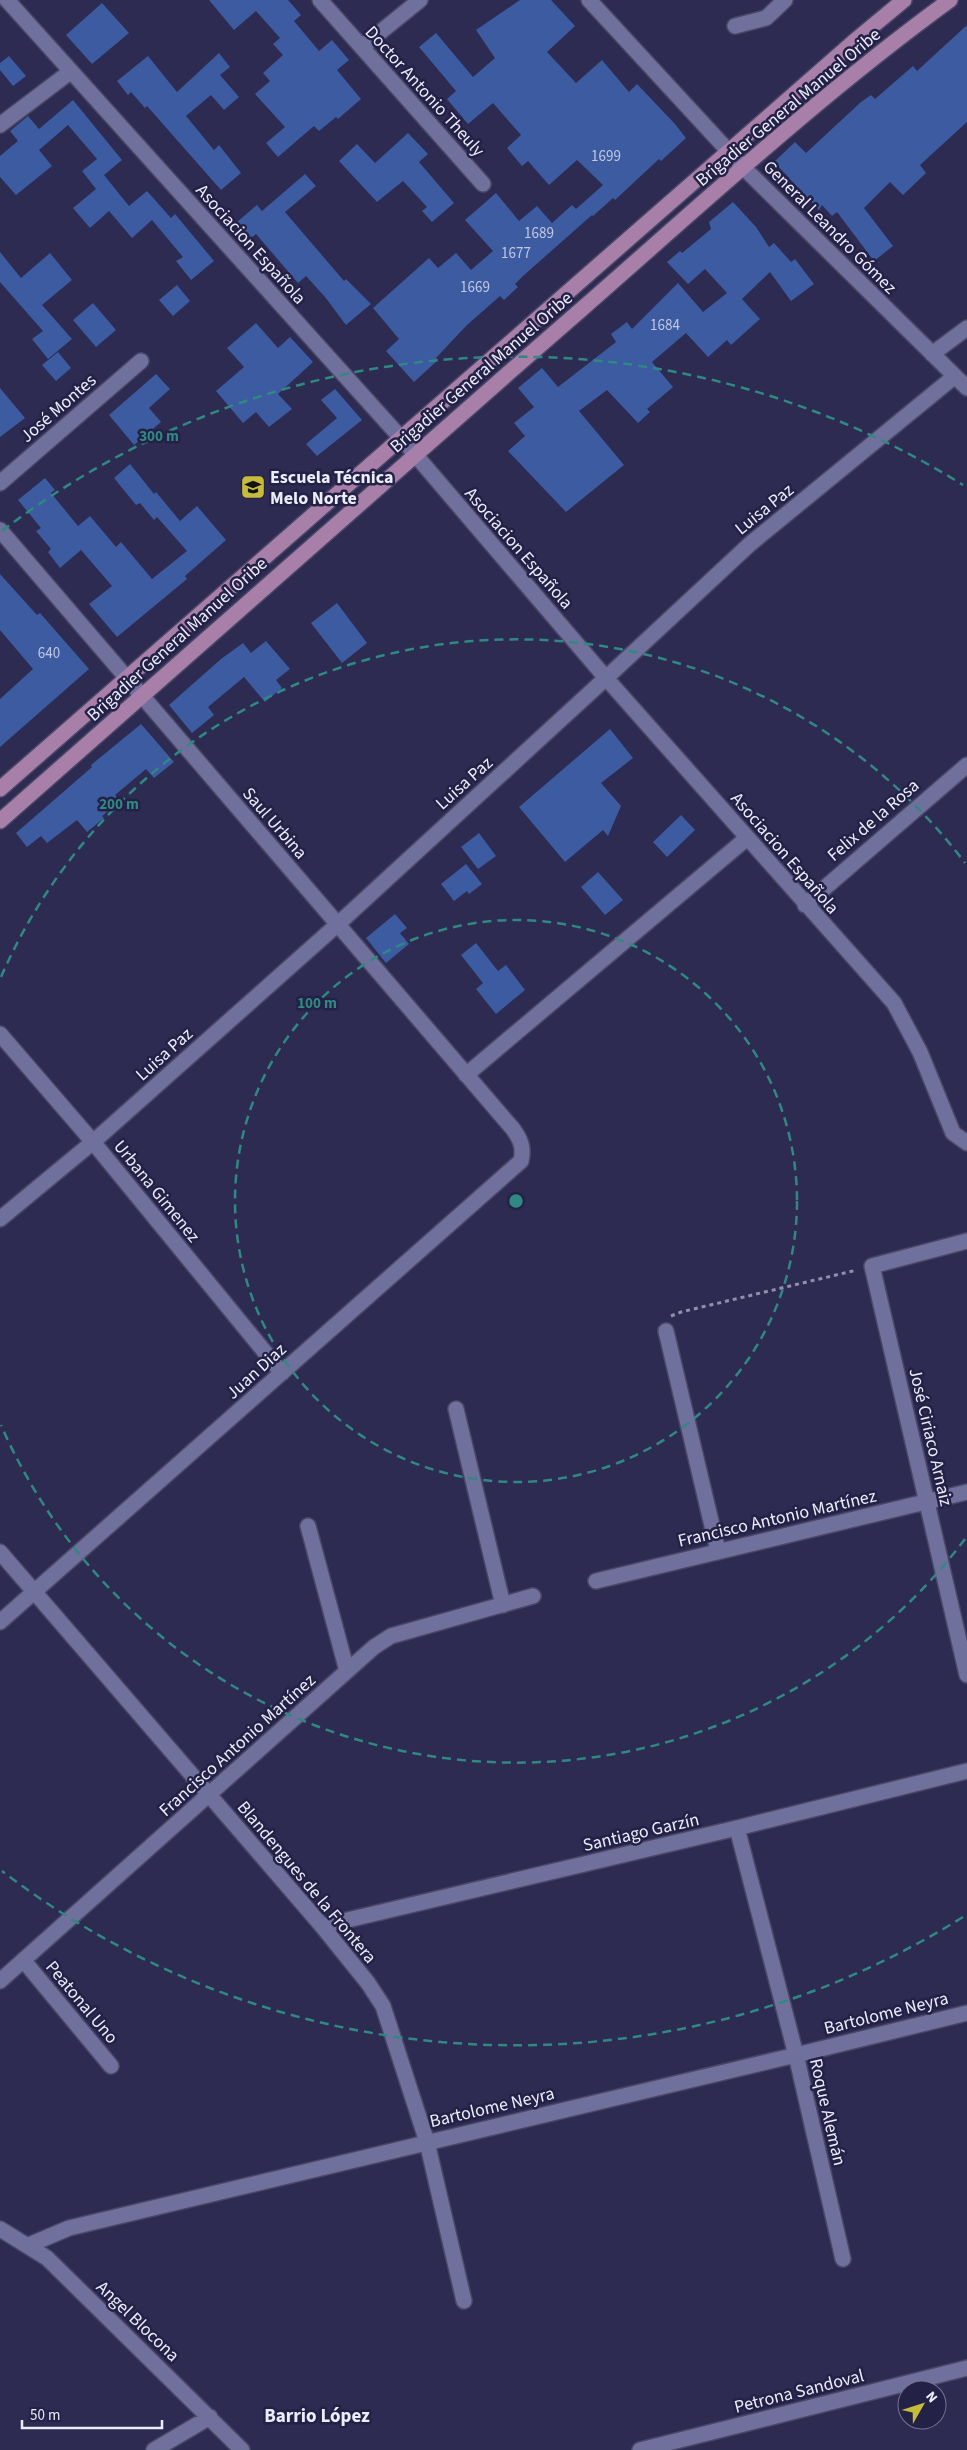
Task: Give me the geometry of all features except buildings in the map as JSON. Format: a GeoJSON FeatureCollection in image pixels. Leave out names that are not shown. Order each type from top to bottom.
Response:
{"type":"FeatureCollection","features":[{"type":"Feature","properties":{"kind":"main road","name":"Brigadier General Manuel Oribe"},"geometry":{"type":"LineString","coordinates":[[0,790],[857,39],[904,0]]}},
{"type":"Feature","properties":{"kind":"main road","name":"Brigadier General Manuel Oribe"},"geometry":{"type":"LineString","coordinates":[[0,821],[290,563],[744,168],[850,77],[950,0]]}},
{"type":"Feature","properties":{"kind":"main road"},"geometry":{"type":"LineString","coordinates":[[277,547],[290,563]]}},
{"type":"Feature","properties":{"kind":"main road"},"geometry":{"type":"LineString","coordinates":[[206,609],[220,626]]}},
{"type":"Feature","properties":{"kind":"street","name":"Asociacion Española"},"geometry":{"type":"LineString","coordinates":[[7,0],[401,438],[606,678],[805,905],[894,1003],[920,1052],[953,1133],[967,1143]]}},
{"type":"Feature","properties":{"kind":"street","name":"Doctor Antonio Theuly"},"geometry":{"type":"LineString","coordinates":[[320,0],[483,184]]}},
{"type":"Feature","properties":{"kind":"street"},"geometry":{"type":"LineString","coordinates":[[362,47],[420,0]]}},
{"type":"Feature","properties":{"kind":"street","name":"General Leandro Gómez"},"geometry":{"type":"LineString","coordinates":[[589,0],[729,153],[967,388]]}},
{"type":"Feature","properties":{"kind":"street"},"geometry":{"type":"LineString","coordinates":[[735,26],[766,18],[785,0]]}},
{"type":"Feature","properties":{"kind":"street"},"geometry":{"type":"LineString","coordinates":[[0,125],[70,72]]}},
{"type":"Feature","properties":{"kind":"street"},"geometry":{"type":"LineString","coordinates":[[932,354],[967,328]]}},
{"type":"Feature","properties":{"kind":"street","name":"José Montes"},"geometry":{"type":"LineString","coordinates":[[0,482],[141,361]]}},
{"type":"Feature","properties":{"kind":"street","name":"Luisa Paz"},"geometry":{"type":"LineString","coordinates":[[0,1219],[93,1142],[338,924],[750,544],[955,376]]}},
{"type":"Feature","properties":{"kind":"street","name":"Saul Urbina"},"geometry":{"type":"LineString","coordinates":[[0,530],[338,924],[521,1141]]}},
{"type":"Feature","properties":{"kind":"street","name":"Felix de la Rosa"},"geometry":{"type":"LineString","coordinates":[[805,905],[967,765]]}},
{"type":"Feature","properties":{"kind":"street"},"geometry":{"type":"LineString","coordinates":[[466,1075],[747,838]]}},
{"type":"Feature","properties":{"kind":"street","name":"Urbana Gimenez"},"geometry":{"type":"LineString","coordinates":[[0,1034],[93,1142],[282,1373]]}},
{"type":"Feature","properties":{"kind":"street","name":"Juan Diaz"},"geometry":{"type":"LineString","coordinates":[[0,1622],[521,1161],[523,1151],[521,1141]]}},
{"type":"Feature","properties":{"kind":"street"},"geometry":{"type":"LineString","coordinates":[[872,1266],[967,1241]]}},
{"type":"Feature","properties":{"kind":"street","name":"José Ciriaco Arnaiz"},"geometry":{"type":"LineString","coordinates":[[872,1266],[967,1675]]}},
{"type":"Feature","properties":{"kind":"street"},"geometry":{"type":"LineString","coordinates":[[666,1331],[718,1550]]}},
{"type":"Feature","properties":{"kind":"street"},"geometry":{"type":"LineString","coordinates":[[456,1409],[503,1605]]}},
{"type":"Feature","properties":{"kind":"street","name":"Francisco Antonio Martínez"},"geometry":{"type":"LineString","coordinates":[[596,1581],[718,1550],[967,1492]]}},
{"type":"Feature","properties":{"kind":"street"},"geometry":{"type":"LineString","coordinates":[[308,1526],[347,1671]]}},
{"type":"Feature","properties":{"kind":"street","name":"Blandengues de la Frontera"},"geometry":{"type":"LineString","coordinates":[[0,1552],[322,1926],[368,1983],[383,2006],[427,2142],[464,2301]]}},
{"type":"Feature","properties":{"kind":"street","name":"Francisco Antonio Martínez"},"geometry":{"type":"LineString","coordinates":[[0,1981],[24,1962],[374,1647],[391,1636],[533,1596]]}},
{"type":"Feature","properties":{"kind":"street","name":"Santiago Garzín"},"geometry":{"type":"LineString","coordinates":[[322,1926],[967,1771]]}},
{"type":"Feature","properties":{"kind":"street","name":"Roque Alemán"},"geometry":{"type":"LineString","coordinates":[[736,1828],[796,2055],[843,2259]]}},
{"type":"Feature","properties":{"kind":"street","name":"Peatonal Uno"},"geometry":{"type":"LineString","coordinates":[[24,1962],[111,2066]]}},
{"type":"Feature","properties":{"kind":"street","name":"Bartolome Neyra"},"geometry":{"type":"LineString","coordinates":[[29,2245],[69,2228],[796,2055],[967,2012]]}},
{"type":"Feature","properties":{"kind":"street","name":"Angel Blocona"},"geometry":{"type":"LineString","coordinates":[[0,2229],[29,2245],[47,2258],[242,2450]]}},
{"type":"Feature","properties":{"kind":"street","name":"Petrona Sandoval"},"geometry":{"type":"LineString","coordinates":[[640,2450],[967,2368]]}},
{"type":"Feature","properties":{"kind":"street"},"geometry":{"type":"LineString","coordinates":[[154,2450],[210,2417]]}},
{"type":"Feature","properties":{"kind":"path"},"geometry":{"type":"LineString","coordinates":[[666,1331],[670,1317],[681,1312],[872,1266]]}},
{"type":"Feature","properties":{"kind":"place","name":"Escuela Técnica Melo Norte"},"geometry":{"type":"Point","coordinates":[253,487]}},
{"type":"Feature","properties":{"kind":"district","name":"Barrio López"},"geometry":{"type":"Point","coordinates":[317,2415]}}]}
